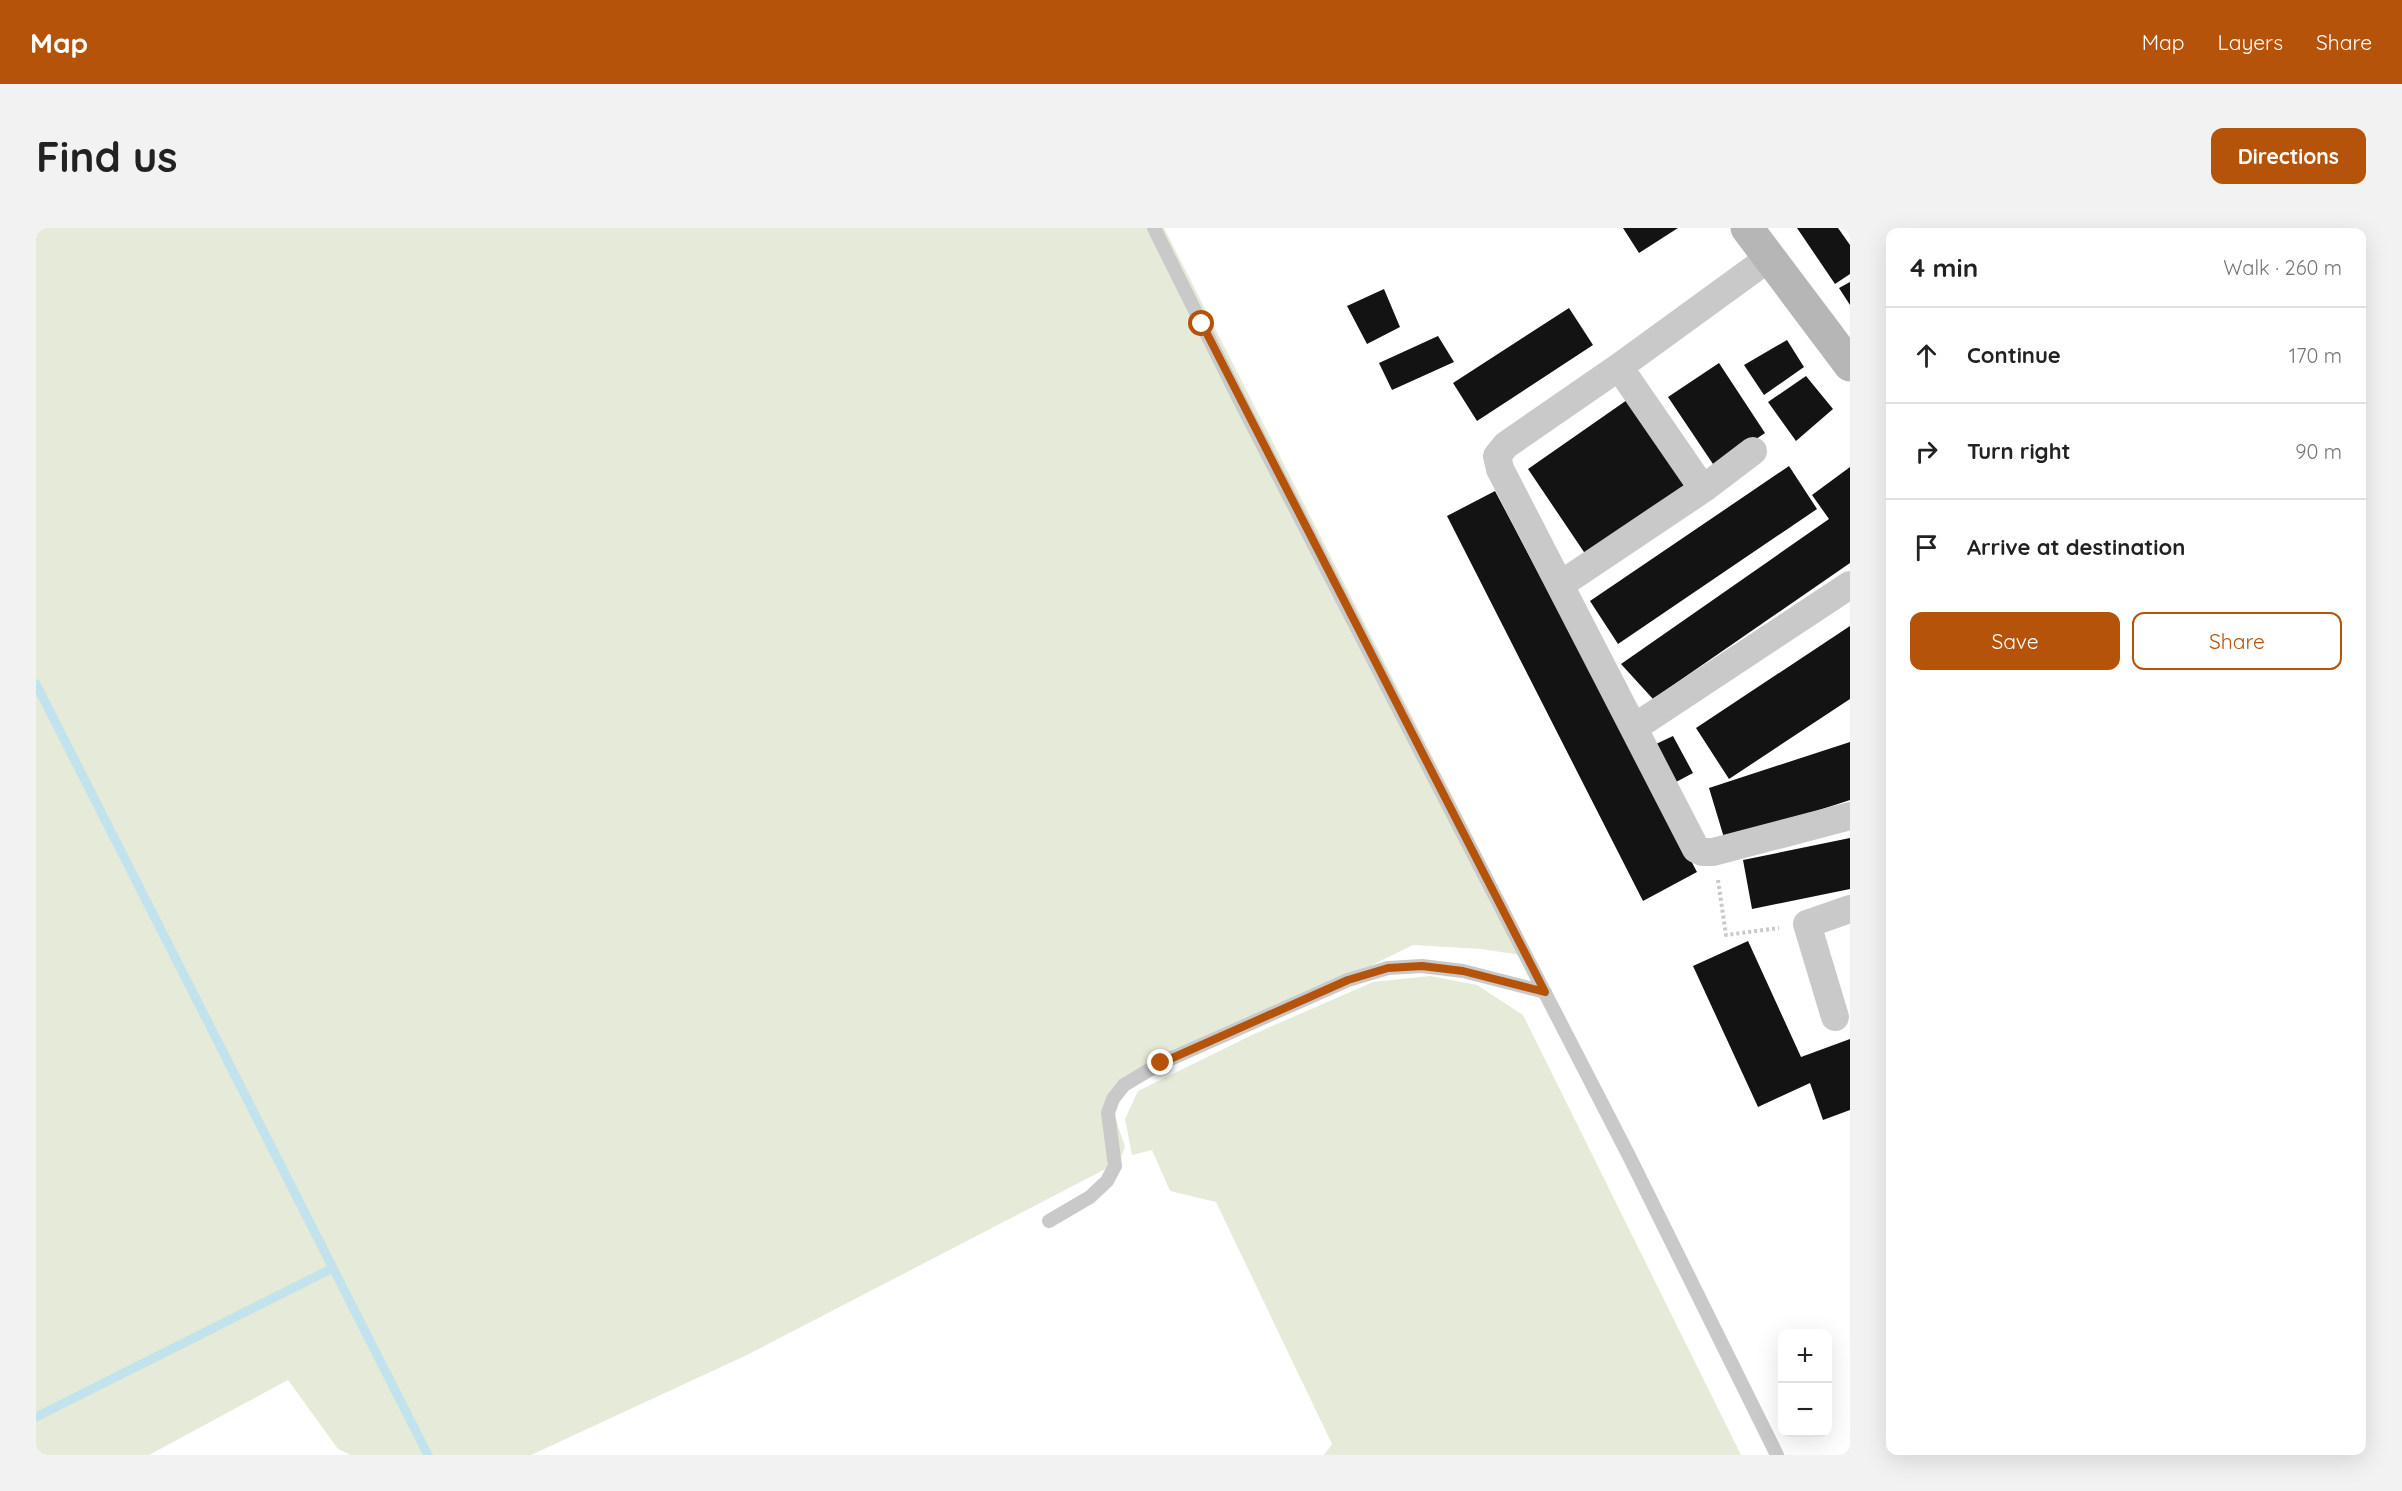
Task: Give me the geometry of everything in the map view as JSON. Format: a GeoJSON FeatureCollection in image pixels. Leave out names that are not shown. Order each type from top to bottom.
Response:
{"type":"FeatureCollection","features":[{"type":"Feature","properties":{"kind":"street"},"geometry":{"type":"LineString","coordinates":[[1747,228],[1850,365]]}},
{"type":"Feature","properties":{"kind":"street"},"geometry":{"type":"LineString","coordinates":[[1769,258],[1619,367],[1506,445],[1497,456],[1500,469],[1696,849],[1702,852],[1713,852],[1850,816]]}},
{"type":"Feature","properties":{"kind":"street"},"geometry":{"type":"LineString","coordinates":[[1619,367],[1703,489]]}},
{"type":"Feature","properties":{"kind":"street"},"geometry":{"type":"LineString","coordinates":[[1560,585],[1703,489],[1753,451]]}},
{"type":"Feature","properties":{"kind":"street"},"geometry":{"type":"LineString","coordinates":[[1635,728],[1850,585]]}},
{"type":"Feature","properties":{"kind":"street"},"geometry":{"type":"LineString","coordinates":[[1835,1017],[1807,924],[1850,909]]}},
{"type":"Feature","properties":{"kind":"lane"},"geometry":{"type":"LineString","coordinates":[[1154,228],[1246,412],[1545,992],[1777,1455]]}},
{"type":"Feature","properties":{"kind":"lane"},"geometry":{"type":"LineString","coordinates":[[1049,1221],[1090,1197],[1107,1181],[1115,1166],[1108,1113],[1113,1099],[1124,1084],[1161,1063],[1348,980],[1388,968],[1422,966],[1463,971],[1545,992]]}},
{"type":"Feature","properties":{"kind":"path"},"geometry":{"type":"LineString","coordinates":[[1713,852],[1726,935],[1807,924]]}},
{"type":"Feature","properties":{"kind":"green space"},"geometry":{"type":"Polygon","coordinates":[[[36,228],[1164,228],[1534,957],[1481,949],[1413,945],[1108,1095],[1125,1147],[1119,1162],[747,1355],[531,1455],[351,1455],[338,1449],[288,1380],[149,1455],[36,1455],[36,228]]]}},
{"type":"Feature","properties":{"kind":"green space"},"geometry":{"type":"Polygon","coordinates":[[[1430,976],[1477,985],[1523,1015],[1741,1455],[1324,1455],[1332,1444],[1216,1202],[1170,1191],[1152,1150],[1132,1155],[1125,1119],[1138,1091],[1254,1034],[1373,982],[1430,976]]]}},
{"type":"Feature","properties":{"kind":"building"},"geometry":{"type":"Polygon","coordinates":[[[1623,228],[1678,228],[1639,253],[1623,228]]]}},
{"type":"Feature","properties":{"kind":"building"},"geometry":{"type":"Polygon","coordinates":[[[1797,228],[1838,228],[1850,245],[1850,274],[1835,284],[1797,228]]]}},
{"type":"Feature","properties":{"kind":"building"},"geometry":{"type":"Polygon","coordinates":[[[1850,282],[1850,305],[1839,288],[1850,282]]]}},
{"type":"Feature","properties":{"kind":"building"},"geometry":{"type":"Polygon","coordinates":[[[1384,289],[1400,327],[1367,344],[1347,306],[1384,289]]]}},
{"type":"Feature","properties":{"kind":"building"},"geometry":{"type":"Polygon","coordinates":[[[1569,308],[1593,345],[1477,421],[1453,383],[1569,308]]]}},
{"type":"Feature","properties":{"kind":"building"},"geometry":{"type":"Polygon","coordinates":[[[1438,336],[1454,362],[1392,390],[1379,363],[1438,336]]]}},
{"type":"Feature","properties":{"kind":"building"},"geometry":{"type":"Polygon","coordinates":[[[1787,340],[1804,367],[1764,395],[1744,365],[1787,340]]]}},
{"type":"Feature","properties":{"kind":"building"},"geometry":{"type":"Polygon","coordinates":[[[1719,363],[1765,433],[1715,467],[1668,397],[1719,363]]]}},
{"type":"Feature","properties":{"kind":"building"},"geometry":{"type":"Polygon","coordinates":[[[1806,376],[1833,409],[1796,441],[1768,402],[1806,376]]]}},
{"type":"Feature","properties":{"kind":"building"},"geometry":{"type":"Polygon","coordinates":[[[1627,400],[1686,487],[1586,555],[1528,469],[1627,400]]]}},
{"type":"Feature","properties":{"kind":"building"},"geometry":{"type":"Polygon","coordinates":[[[1789,466],[1817,509],[1618,644],[1590,601],[1789,466]]]}},
{"type":"Feature","properties":{"kind":"building"},"geometry":{"type":"Polygon","coordinates":[[[1850,467],[1850,563],[1653,699],[1621,664],[1829,519],[1812,495],[1850,467]]]}},
{"type":"Feature","properties":{"kind":"building"},"geometry":{"type":"Polygon","coordinates":[[[1495,491],[1697,872],[1643,901],[1447,516],[1495,491]]]}},
{"type":"Feature","properties":{"kind":"building"},"geometry":{"type":"Polygon","coordinates":[[[1850,626],[1850,699],[1729,779],[1696,728],[1850,626]]]}},
{"type":"Feature","properties":{"kind":"building"},"geometry":{"type":"Polygon","coordinates":[[[1673,736],[1693,773],[1676,782],[1656,744],[1673,736]]]}},
{"type":"Feature","properties":{"kind":"building"},"geometry":{"type":"Polygon","coordinates":[[[1850,742],[1850,800],[1725,841],[1709,788],[1850,742]]]}},
{"type":"Feature","properties":{"kind":"building"},"geometry":{"type":"Polygon","coordinates":[[[1850,838],[1850,889],[1752,909],[1743,860],[1850,838]]]}},
{"type":"Feature","properties":{"kind":"building"},"geometry":{"type":"Polygon","coordinates":[[[1748,941],[1801,1057],[1850,1039],[1850,1110],[1823,1120],[1810,1083],[1758,1107],[1693,966],[1748,941]]]}},
{"type":"Feature","properties":{"kind":"waterway"},"geometry":{"type":"LineString","coordinates":[[36,684],[428,1455]]}},
{"type":"Feature","properties":{"kind":"waterway"},"geometry":{"type":"LineString","coordinates":[[36,1417],[333,1268]]}},
{"type":"Feature","properties":{"kind":"route"},"geometry":{"type":"LineString","coordinates":[[1161,1063],[1348,980],[1388,968],[1422,966],[1463,971],[1545,992],[1202,324]]}}]}
